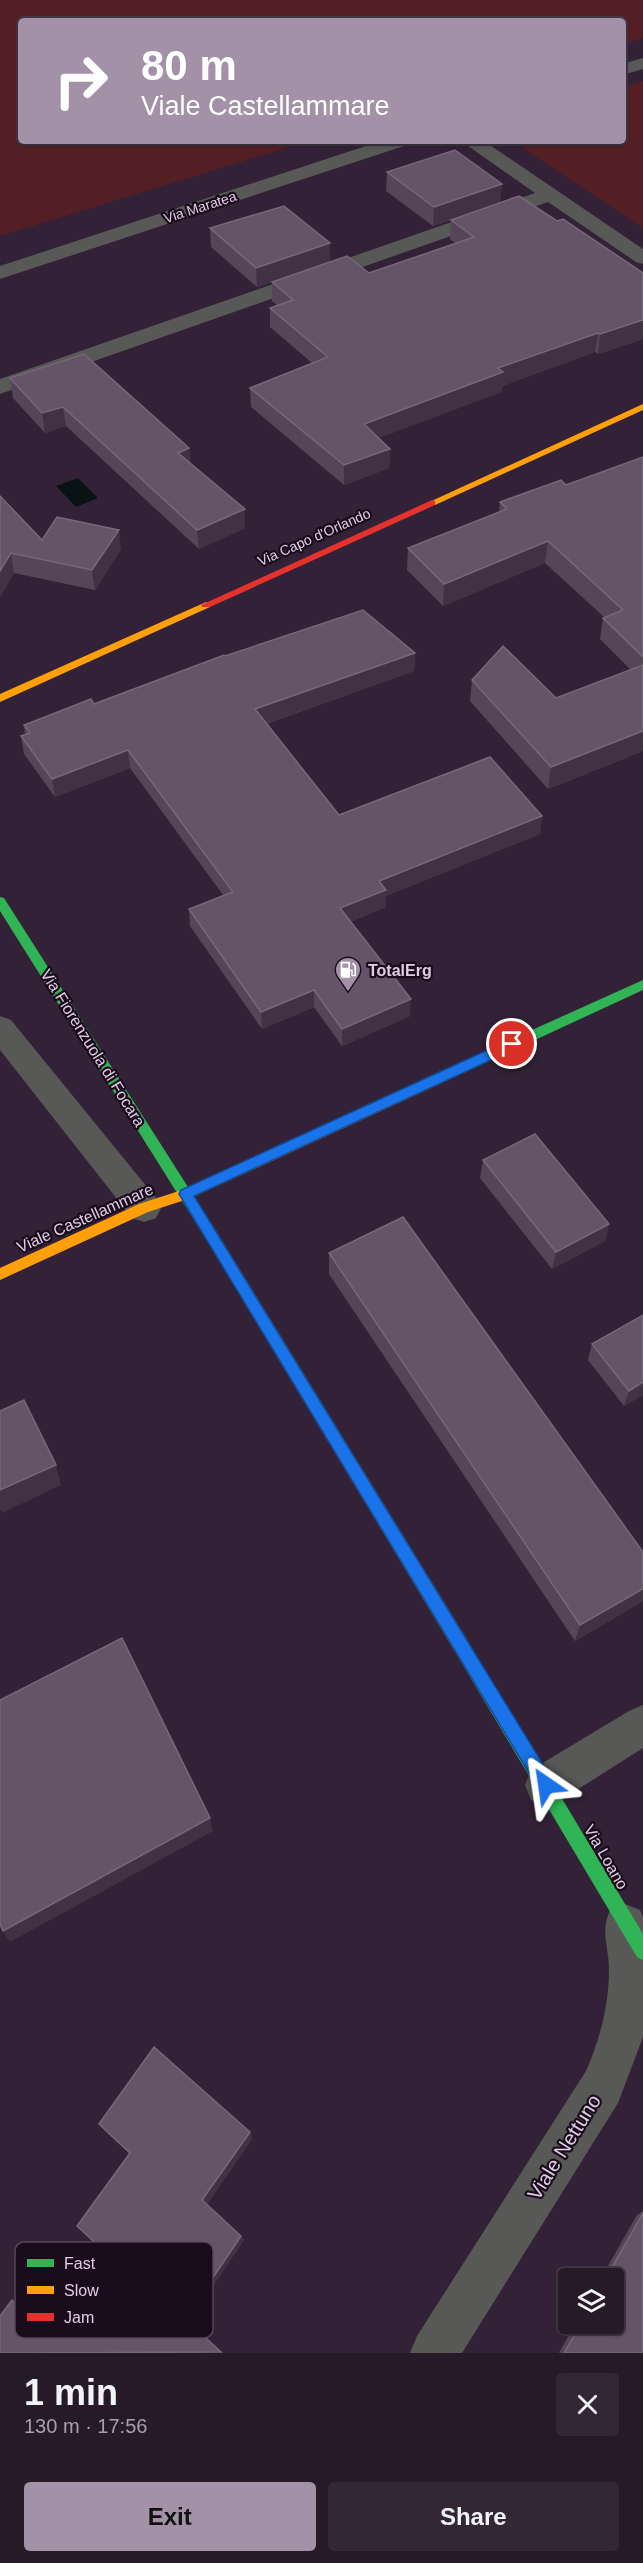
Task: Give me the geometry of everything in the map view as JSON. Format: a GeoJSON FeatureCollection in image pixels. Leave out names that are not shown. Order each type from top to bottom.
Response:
{"type":"FeatureCollection","features":[{"type":"Feature","properties":{"kind":"street"},"geometry":{"type":"LineString","coordinates":[[626,69],[643,63]]}},
{"type":"Feature","properties":{"kind":"street","name":"Via Maratea"},"geometry":{"type":"LineString","coordinates":[[0,273],[391,144]]}},
{"type":"Feature","properties":{"kind":"street"},"geometry":{"type":"LineString","coordinates":[[475,144],[643,258]]}},
{"type":"Feature","properties":{"kind":"street"},"geometry":{"type":"LineString","coordinates":[[0,387],[549,195]]}},
{"type":"Feature","properties":{"kind":"street","name":"Via Capo d'Orlando"},"geometry":{"type":"LineString","coordinates":[[0,698],[643,407]]}},
{"type":"Feature","properties":{"kind":"street","name":"Via Fiorenzuola di Focara"},"geometry":{"type":"LineString","coordinates":[[0,901],[186,1194]]}},
{"type":"Feature","properties":{"kind":"street","name":"Viale Castellammare"},"geometry":{"type":"LineString","coordinates":[[0,1274],[144,1208],[186,1194],[643,985]]}},
{"type":"Feature","properties":{"kind":"street"},"geometry":{"type":"LineString","coordinates":[[0,1028],[144,1208]]}},
{"type":"Feature","properties":{"kind":"street","name":"Via Loano"},"geometry":{"type":"LineString","coordinates":[[186,1194],[546,1785],[633,1936]]}},
{"type":"Feature","properties":{"kind":"street"},"geometry":{"type":"LineString","coordinates":[[546,1785],[643,1725]]}},
{"type":"Feature","properties":{"kind":"street","name":"Viale Nettuno"},"geometry":{"type":"LineString","coordinates":[[434,2353],[602,2088],[615,2057],[631,2000],[633,1936]]}},
{"type":"Feature","properties":{"kind":"shaded area"},"geometry":{"type":"Polygon","coordinates":[[[0,0],[643,0],[643,38],[626,43],[626,18],[18,18],[18,144],[299,144],[0,236],[0,0]]]}},
{"type":"Feature","properties":{"kind":"shaded area"},"geometry":{"type":"Polygon","coordinates":[[[643,81],[643,228],[517,144],[626,144],[626,86],[643,81]]]}},
{"type":"Feature","properties":{"kind":"shaded area"},"geometry":{"type":"Polygon","coordinates":[[[78,478],[98,498],[76,507],[56,486],[78,478]]]}},
{"type":"Feature","properties":{"kind":"building"},"geometry":{"type":"Polygon","coordinates":[[[455,150],[502,184],[434,207],[387,172],[455,150]]]}},
{"type":"Feature","properties":{"kind":"building"},"geometry":{"type":"Polygon","coordinates":[[[519,196],[557,221],[563,219],[643,273],[643,320],[598,333],[498,368],[503,372],[364,424],[390,449],[344,465],[250,388],[328,357],[270,308],[293,300],[272,282],[347,256],[369,273],[474,237],[451,220],[519,196]]]}},
{"type":"Feature","properties":{"kind":"building"},"geometry":{"type":"Polygon","coordinates":[[[284,206],[330,243],[256,268],[210,228],[284,206]]]}},
{"type":"Feature","properties":{"kind":"building"},"geometry":{"type":"Polygon","coordinates":[[[84,354],[189,448],[178,453],[245,509],[197,530],[63,407],[42,413],[10,378],[84,354]]]}},
{"type":"Feature","properties":{"kind":"building"},"geometry":{"type":"Polygon","coordinates":[[[643,457],[643,657],[603,618],[623,610],[548,541],[444,584],[408,548],[507,509],[500,502],[561,480],[566,485],[643,457]]]}},
{"type":"Feature","properties":{"kind":"building"},"geometry":{"type":"Polygon","coordinates":[[[0,496],[42,540],[57,517],[119,530],[92,570],[11,553],[0,571],[0,496]]]}},
{"type":"Feature","properties":{"kind":"building"},"geometry":{"type":"Polygon","coordinates":[[[363,610],[415,653],[255,709],[339,815],[490,757],[542,816],[379,881],[386,890],[340,908],[411,999],[342,1029],[314,990],[261,1012],[189,909],[233,892],[128,750],[52,779],[21,736],[30,733],[24,725],[91,699],[94,704],[224,655],[363,610]]]}},
{"type":"Feature","properties":{"kind":"building"},"geometry":{"type":"Polygon","coordinates":[[[503,646],[556,698],[643,665],[643,731],[551,767],[472,680],[503,646]]]}},
{"type":"Feature","properties":{"kind":"building"},"geometry":{"type":"Polygon","coordinates":[[[535,1134],[609,1224],[556,1252],[483,1160],[535,1134]]]}},
{"type":"Feature","properties":{"kind":"building"},"geometry":{"type":"Polygon","coordinates":[[[403,1217],[643,1552],[643,1589],[580,1625],[329,1253],[403,1217]]]}},
{"type":"Feature","properties":{"kind":"building"},"geometry":{"type":"Polygon","coordinates":[[[643,1315],[643,1382],[629,1391],[592,1344],[643,1315]]]}},
{"type":"Feature","properties":{"kind":"building"},"geometry":{"type":"Polygon","coordinates":[[[24,1400],[56,1465],[0,1490],[0,1411],[24,1400]]]}},
{"type":"Feature","properties":{"kind":"building"},"geometry":{"type":"Polygon","coordinates":[[[122,1638],[210,1818],[3,1931],[0,1924],[0,1700],[122,1638]]]}},
{"type":"Feature","properties":{"kind":"building"},"geometry":{"type":"Polygon","coordinates":[[[154,2047],[250,2132],[202,2200],[241,2236],[213,2278],[213,2242],[94,2242],[77,2226],[130,2153],[99,2124],[154,2047]]]}},
{"type":"Feature","properties":{"kind":"building"},"geometry":{"type":"Polygon","coordinates":[[[643,2213],[643,2353],[564,2353],[575,2334],[624,2334],[624,2268],[612,2268],[643,2213]]]}},
{"type":"Feature","properties":{"kind":"building"},"geometry":{"type":"Polygon","coordinates":[[[12,2300],[15,2303],[15,2338],[206,2338],[221,2352],[0,2353],[0,2316],[12,2300]]]}},
{"type":"Feature","properties":{"kind":"traffic: fast"},"geometry":{"type":"LineString","coordinates":[[0,901],[211,1235]]}},
{"type":"Feature","properties":{"kind":"traffic: fast"},"geometry":{"type":"LineString","coordinates":[[426,1084],[643,985]]}},
{"type":"Feature","properties":{"kind":"traffic: fast"},"geometry":{"type":"LineString","coordinates":[[460,1644],[643,1951]]}},
{"type":"Feature","properties":{"kind":"traffic: slow"},"geometry":{"type":"LineString","coordinates":[[432,503],[643,407]]}},
{"type":"Feature","properties":{"kind":"traffic: slow"},"geometry":{"type":"LineString","coordinates":[[0,698],[206,605]]}},
{"type":"Feature","properties":{"kind":"traffic: slow"},"geometry":{"type":"LineString","coordinates":[[0,1274],[144,1208],[186,1194],[426,1084]]}},
{"type":"Feature","properties":{"kind":"traffic: slow"},"geometry":{"type":"LineString","coordinates":[[211,1235],[460,1644]]}},
{"type":"Feature","properties":{"kind":"traffic: jam"},"geometry":{"type":"LineString","coordinates":[[206,605],[432,503]]}},
{"type":"Feature","properties":{"kind":"place","name":"TotalErg"},"geometry":{"type":"Point","coordinates":[348,993]}},
{"type":"Feature","properties":{"kind":"route"},"geometry":{"type":"LineString","coordinates":[[512,1044],[186,1194],[546,1785]]}}]}
